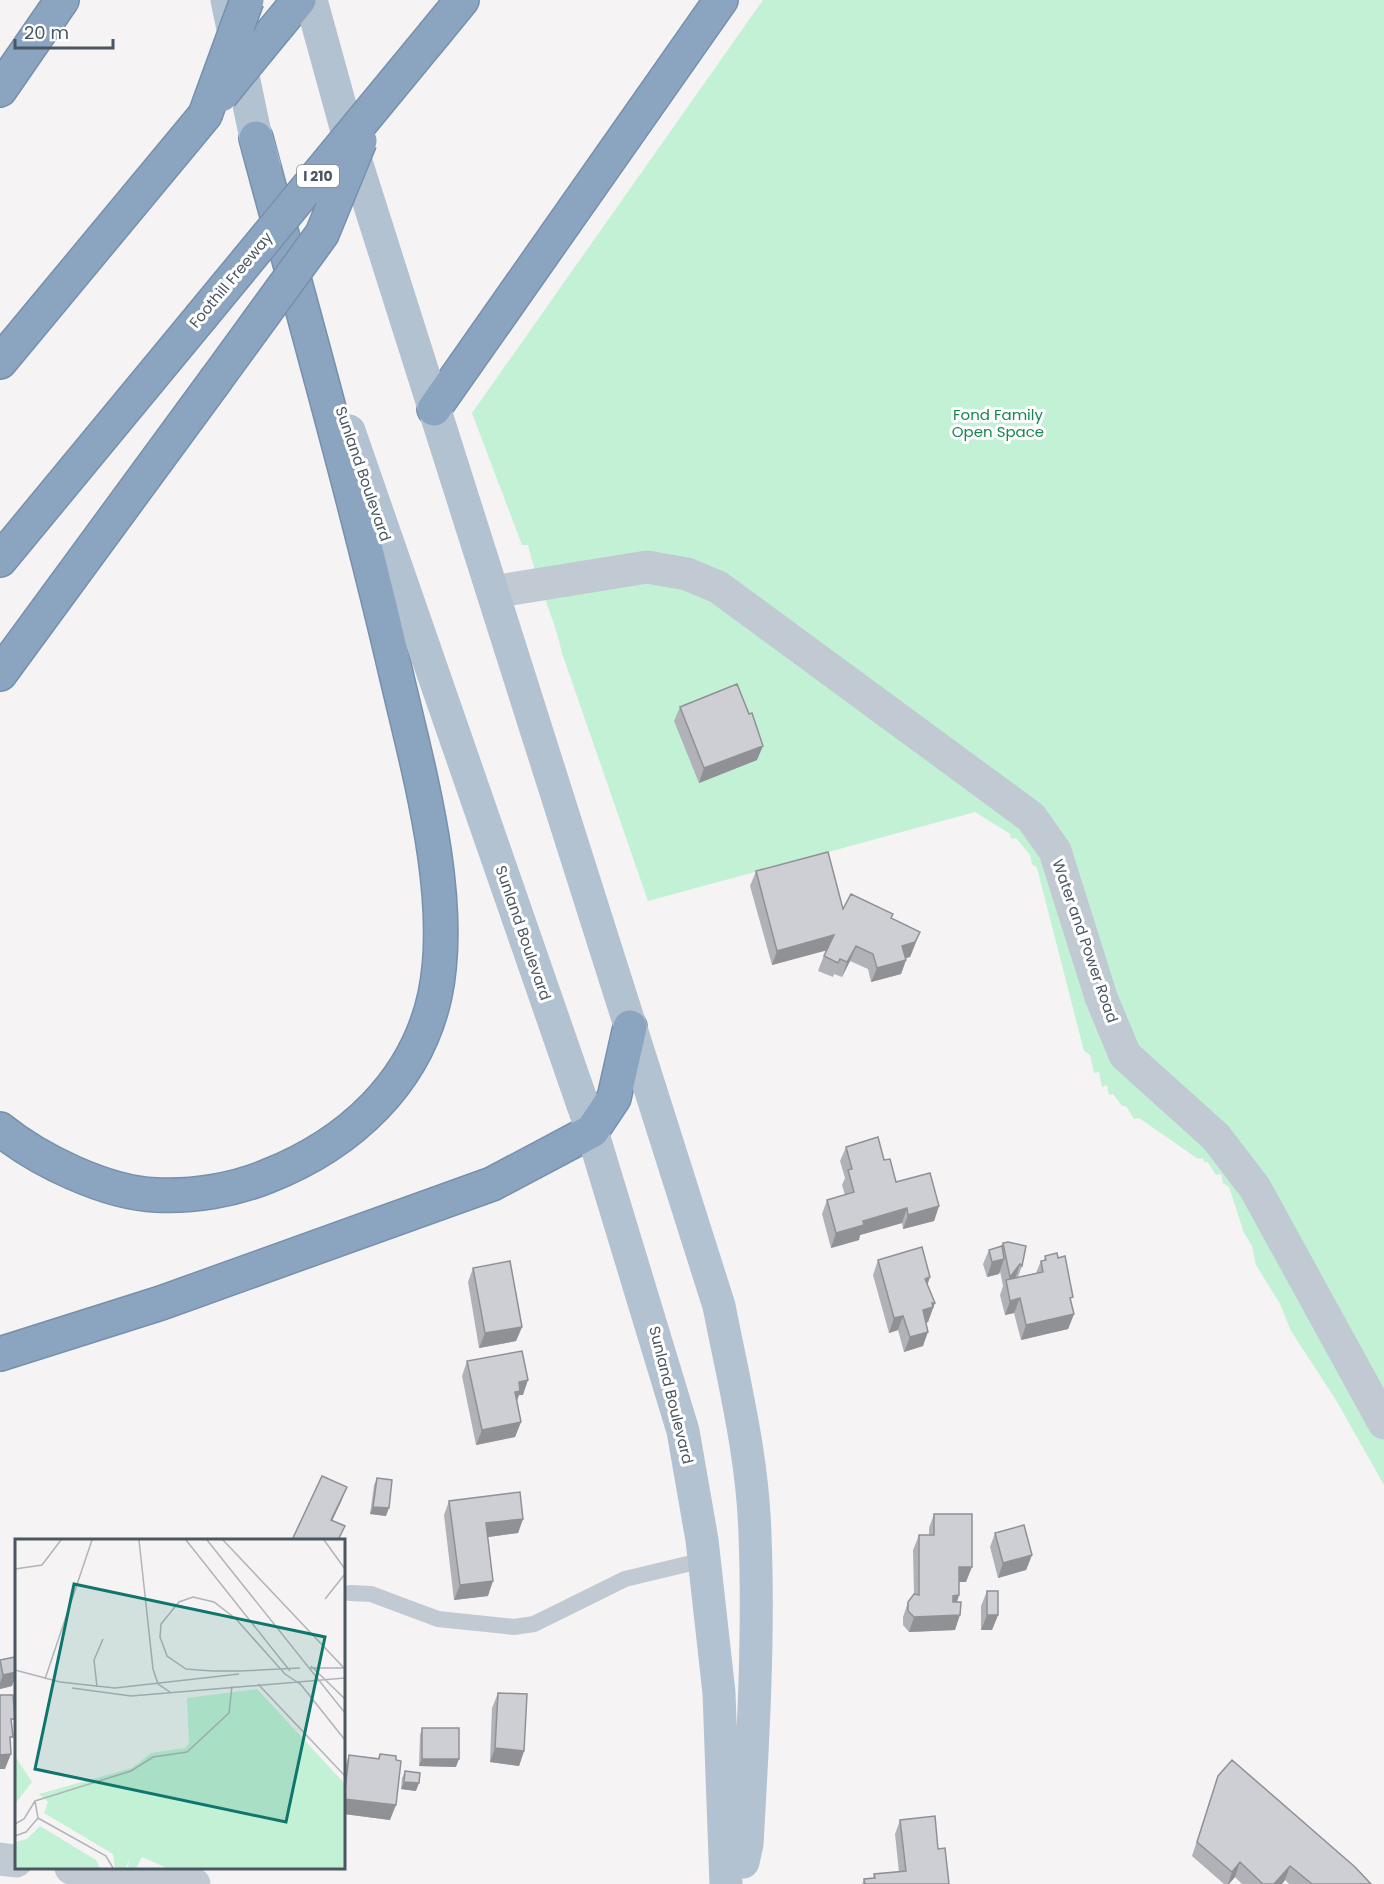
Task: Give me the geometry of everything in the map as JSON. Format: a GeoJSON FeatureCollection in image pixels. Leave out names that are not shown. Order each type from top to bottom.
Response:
{"type":"FeatureCollection","features":[{"type":"Feature","properties":{"kind":"highway"},"geometry":{"type":"LineString","coordinates":[[0,90],[62,0]]}},
{"type":"Feature","properties":{"kind":"highway"},"geometry":{"type":"LineString","coordinates":[[205,115],[247,0]]}},
{"type":"Feature","properties":{"kind":"highway"},"geometry":{"type":"LineString","coordinates":[[0,362],[299,0]]}},
{"type":"Feature","properties":{"kind":"highway","name":"Foothill Freeway"},"geometry":{"type":"LineString","coordinates":[[0,560],[462,0]]}},
{"type":"Feature","properties":{"kind":"highway"},"geometry":{"type":"LineString","coordinates":[[434,409],[721,0]]}},
{"type":"Feature","properties":{"kind":"highway"},"geometry":{"type":"LineString","coordinates":[[0,674],[322,234],[372,111]]}},
{"type":"Feature","properties":{"kind":"highway"},"geometry":{"type":"LineString","coordinates":[[0,1129],[63,1168],[109,1185],[154,1196],[204,1193],[253,1182],[296,1165],[337,1141],[373,1110],[401,1076],[420,1037],[435,995],[440,947],[440,892],[417,764],[370,563],[256,138]]}},
{"type":"Feature","properties":{"kind":"highway"},"geometry":{"type":"LineString","coordinates":[[0,1354],[161,1302],[492,1184],[592,1131],[614,1098],[630,1028]]}},
{"type":"Feature","properties":{"kind":"main road","name":"Sunland Boulevard"},"geometry":{"type":"LineString","coordinates":[[227,0],[256,138],[332,384],[592,1131],[683,1431],[704,1560],[719,1693],[726,1884]]}},
{"type":"Feature","properties":{"kind":"main road"},"geometry":{"type":"LineString","coordinates":[[311,0],[352,149],[718,1306],[742,1419],[755,1533],[756,1685],[747,1844],[739,1884]]}},
{"type":"Feature","properties":{"kind":"street","name":"Water and Power Road"},"geometry":{"type":"LineString","coordinates":[[493,592],[647,567],[687,574],[718,587],[1031,817],[1055,851],[1101,997],[1125,1055],[1216,1137],[1254,1188],[1384,1423]]}},
{"type":"Feature","properties":{"kind":"street"},"geometry":{"type":"LineString","coordinates":[[0,1859],[15,1861]]}},
{"type":"Feature","properties":{"kind":"street"},"geometry":{"type":"LineString","coordinates":[[79,1869],[194,1884]]}},
{"type":"Feature","properties":{"kind":"lane"},"geometry":{"type":"LineString","coordinates":[[350,1593],[371,1594],[438,1619],[514,1628],[534,1624],[625,1579],[704,1560]]}},
{"type":"Feature","properties":{"kind":"green space","name":"Fond Family Open Space"},"geometry":{"type":"Polygon","coordinates":[[[763,0],[1384,0],[1384,1485],[1336,1400],[1291,1331],[1280,1304],[1256,1265],[1252,1246],[1244,1233],[1229,1187],[1223,1183],[1221,1174],[1216,1175],[1203,1158],[1198,1159],[1139,1118],[1134,1119],[1126,1106],[1122,1106],[1113,1094],[1109,1095],[1107,1085],[1102,1087],[1099,1072],[1094,1073],[1090,1055],[1084,1051],[1037,868],[1032,864],[1030,855],[1016,838],[1011,839],[1010,834],[975,812],[648,901],[562,653],[528,545],[522,545],[472,413],[763,0]]]}},
{"type":"Feature","properties":{"kind":"building"},"geometry":{"type":"Polygon","coordinates":[[[737,684],[749,714],[752,713],[763,746],[704,768],[680,707],[737,684]]]}},
{"type":"Feature","properties":{"kind":"building"},"geometry":{"type":"Polygon","coordinates":[[[828,852],[843,909],[851,894],[893,914],[891,918],[920,932],[915,942],[902,946],[906,960],[877,968],[873,954],[856,946],[847,962],[840,959],[838,963],[824,956],[834,935],[777,951],[756,871],[828,852]]]}},
{"type":"Feature","properties":{"kind":"building"},"geometry":{"type":"Polygon","coordinates":[[[878,1137],[884,1160],[890,1159],[896,1182],[930,1173],[939,1206],[908,1215],[907,1208],[863,1221],[864,1225],[836,1233],[827,1200],[854,1192],[848,1170],[852,1169],[846,1147],[878,1137]]]}},
{"type":"Feature","properties":{"kind":"building"},"geometry":{"type":"Polygon","coordinates":[[[1003,1243],[1026,1246],[1022,1266],[1020,1264],[1010,1277],[1003,1243]]]}},
{"type":"Feature","properties":{"kind":"building"},"geometry":{"type":"Polygon","coordinates":[[[1002,1246],[1004,1259],[992,1262],[989,1250],[1002,1246]]]}},
{"type":"Feature","properties":{"kind":"building"},"geometry":{"type":"Polygon","coordinates":[[[922,1247],[930,1277],[925,1279],[935,1303],[932,1303],[933,1307],[923,1310],[928,1332],[910,1337],[903,1316],[894,1318],[878,1260],[922,1247]]]}},
{"type":"Feature","properties":{"kind":"building"},"geometry":{"type":"Polygon","coordinates":[[[1057,1253],[1058,1258],[1065,1256],[1074,1314],[1026,1325],[1020,1298],[1010,1301],[1006,1280],[1043,1272],[1041,1261],[1046,1260],[1045,1256],[1057,1253]]]}},
{"type":"Feature","properties":{"kind":"building"},"geometry":{"type":"Polygon","coordinates":[[[510,1261],[522,1327],[485,1333],[473,1268],[510,1261]]]}},
{"type":"Feature","properties":{"kind":"building"},"geometry":{"type":"Polygon","coordinates":[[[522,1351],[528,1380],[519,1382],[520,1391],[515,1392],[521,1422],[482,1430],[467,1361],[522,1351]]]}},
{"type":"Feature","properties":{"kind":"building"},"geometry":{"type":"Polygon","coordinates":[[[322,1476],[347,1487],[331,1520],[345,1526],[338,1539],[292,1539],[322,1476]]]}},
{"type":"Feature","properties":{"kind":"building"},"geometry":{"type":"Polygon","coordinates":[[[377,1478],[392,1480],[389,1508],[373,1507],[377,1478]]]}},
{"type":"Feature","properties":{"kind":"building"},"geometry":{"type":"Polygon","coordinates":[[[520,1492],[523,1519],[486,1523],[493,1581],[460,1585],[449,1501],[520,1492]]]}},
{"type":"Feature","properties":{"kind":"building"},"geometry":{"type":"Polygon","coordinates":[[[934,1514],[972,1514],[972,1567],[959,1567],[959,1595],[953,1596],[953,1602],[961,1602],[960,1615],[914,1617],[908,1611],[908,1602],[914,1594],[919,1595],[919,1535],[934,1535],[934,1514]]]}},
{"type":"Feature","properties":{"kind":"building"},"geometry":{"type":"Polygon","coordinates":[[[1024,1525],[1032,1555],[1003,1563],[995,1533],[1024,1525]]]}},
{"type":"Feature","properties":{"kind":"building"},"geometry":{"type":"Polygon","coordinates":[[[987,1591],[998,1591],[998,1615],[987,1615],[987,1591]]]}},
{"type":"Feature","properties":{"kind":"building"},"geometry":{"type":"Polygon","coordinates":[[[15,1657],[15,1672],[3,1675],[0,1660],[15,1657]]]}},
{"type":"Feature","properties":{"kind":"building"},"geometry":{"type":"Polygon","coordinates":[[[498,1693],[527,1694],[524,1751],[495,1748],[498,1693]]]}},
{"type":"Feature","properties":{"kind":"building"},"geometry":{"type":"Polygon","coordinates":[[[0,1695],[13,1695],[15,1719],[11,1719],[13,1737],[10,1737],[11,1754],[0,1755],[0,1695]]]}},
{"type":"Feature","properties":{"kind":"building"},"geometry":{"type":"Polygon","coordinates":[[[422,1728],[459,1728],[459,1759],[422,1759],[422,1728]]]}},
{"type":"Feature","properties":{"kind":"building"},"geometry":{"type":"Polygon","coordinates":[[[380,1754],[396,1756],[396,1760],[401,1761],[396,1805],[345,1799],[349,1755],[379,1759],[380,1754]]]}},
{"type":"Feature","properties":{"kind":"building"},"geometry":{"type":"Polygon","coordinates":[[[1232,1760],[1355,1867],[1371,1884],[1312,1884],[1290,1866],[1274,1884],[1263,1884],[1240,1862],[1232,1872],[1197,1842],[1218,1776],[1232,1760]]]}},
{"type":"Feature","properties":{"kind":"building"},"geometry":{"type":"Polygon","coordinates":[[[405,1771],[420,1773],[419,1783],[404,1782],[405,1771]]]}},
{"type":"Feature","properties":{"kind":"building"},"geometry":{"type":"Polygon","coordinates":[[[935,1816],[938,1849],[945,1848],[949,1884],[865,1884],[864,1879],[875,1878],[874,1874],[906,1871],[900,1820],[935,1816]]]}}]}
